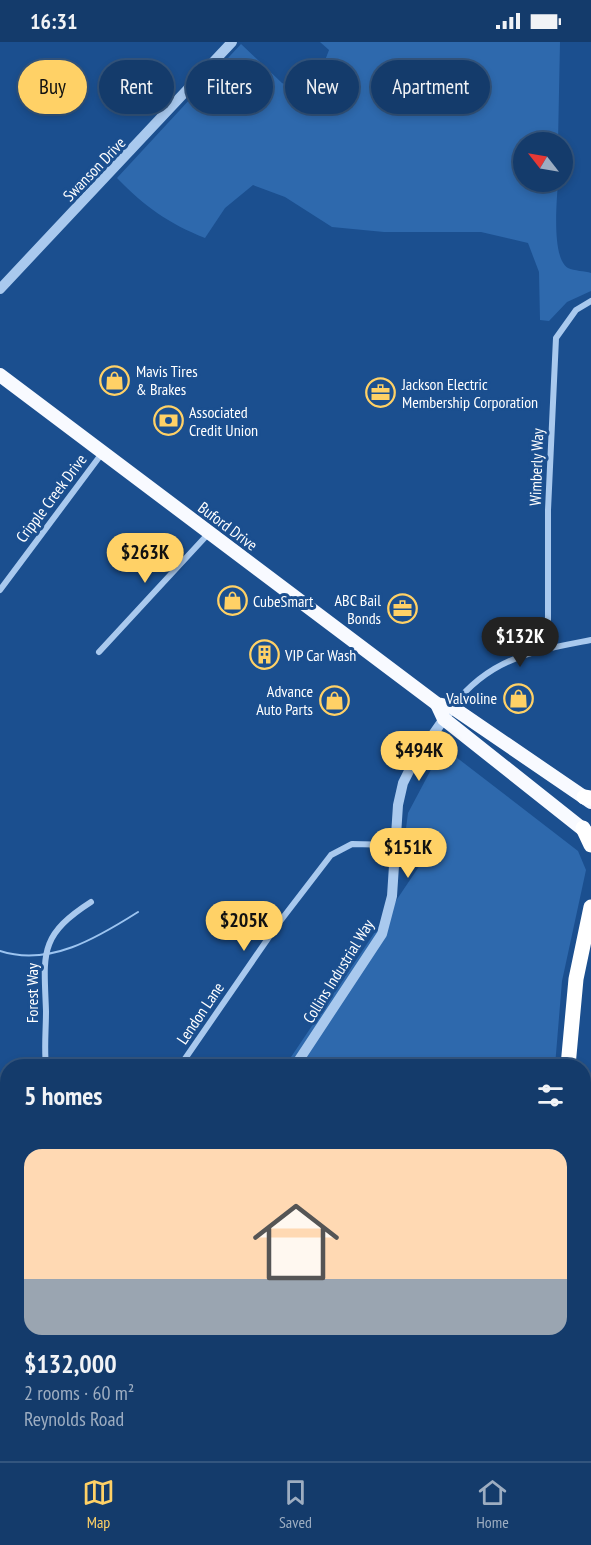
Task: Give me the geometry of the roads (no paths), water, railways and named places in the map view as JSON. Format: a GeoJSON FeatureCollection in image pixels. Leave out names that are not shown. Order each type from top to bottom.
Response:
{"type":"FeatureCollection","features":[{"type":"Feature","properties":{"kind":"highway","name":"Buford Drive"},"geometry":{"type":"LineString","coordinates":[[0,375],[437,704],[453,707],[589,799]]}},
{"type":"Feature","properties":{"kind":"highway","name":"Buford Drive"},"geometry":{"type":"LineString","coordinates":[[437,704],[444,719],[587,832]]}},
{"type":"Feature","properties":{"kind":"highway"},"geometry":{"type":"LineString","coordinates":[[587,832],[591,845]]}},
{"type":"Feature","properties":{"kind":"highway"},"geometry":{"type":"LineString","coordinates":[[569,1059],[576,979],[591,908]]}},
{"type":"Feature","properties":{"kind":"street","name":"Swanson Drive"},"geometry":{"type":"LineString","coordinates":[[0,289],[232,42]]}},
{"type":"Feature","properties":{"kind":"street","name":"Wimberly Way"},"geometry":{"type":"LineString","coordinates":[[548,649],[548,510],[556,338],[576,310],[591,302]]}},
{"type":"Feature","properties":{"kind":"street","name":"Cripple Creek Drive"},"geometry":{"type":"LineString","coordinates":[[0,590],[103,452]]}},
{"type":"Feature","properties":{"kind":"street"},"geometry":{"type":"LineString","coordinates":[[99,651],[209,533]]}},
{"type":"Feature","properties":{"kind":"street"},"geometry":{"type":"LineString","coordinates":[[453,707],[475,682],[495,667],[518,656],[591,640]]}},
{"type":"Feature","properties":{"kind":"street","name":"Collins Industrial Way"},"geometry":{"type":"LineString","coordinates":[[300,1059],[382,934],[392,896],[395,845],[403,783],[413,763],[453,707]]}},
{"type":"Feature","properties":{"kind":"street","name":"Lendon Lane"},"geometry":{"type":"LineString","coordinates":[[185,1059],[278,924],[331,855],[352,844],[395,845]]}},
{"type":"Feature","properties":{"kind":"street","name":"Forest Way"},"geometry":{"type":"LineString","coordinates":[[46,1059],[44,956],[54,933],[68,917],[91,902]]}},
{"type":"Feature","properties":{"kind":"waterway"},"geometry":{"type":"LineString","coordinates":[[0,951],[18,955],[54,953],[89,940],[138,912]]}},
{"type":"Feature","properties":{"kind":"place","name":"Mavis Tires & Brakes"},"geometry":{"type":"Point","coordinates":[115,380]}},
{"type":"Feature","properties":{"kind":"place","name":"Jackson Electric Membership Corporation"},"geometry":{"type":"Point","coordinates":[381,393]}},
{"type":"Feature","properties":{"kind":"place","name":"Associated Credit Union"},"geometry":{"type":"Point","coordinates":[168,421]}},
{"type":"Feature","properties":{"kind":"place","name":"CubeSmart"},"geometry":{"type":"Point","coordinates":[232,601]}},
{"type":"Feature","properties":{"kind":"place","name":"ABC Bail Bonds"},"geometry":{"type":"Point","coordinates":[402,609]}},
{"type":"Feature","properties":{"kind":"place","name":"VIP Car Wash"},"geometry":{"type":"Point","coordinates":[264,655]}},
{"type":"Feature","properties":{"kind":"place","name":"Valvoline"},"geometry":{"type":"Point","coordinates":[518,698]}},
{"type":"Feature","properties":{"kind":"place","name":"Advance Auto Parts"},"geometry":{"type":"Point","coordinates":[334,700]}}]}
